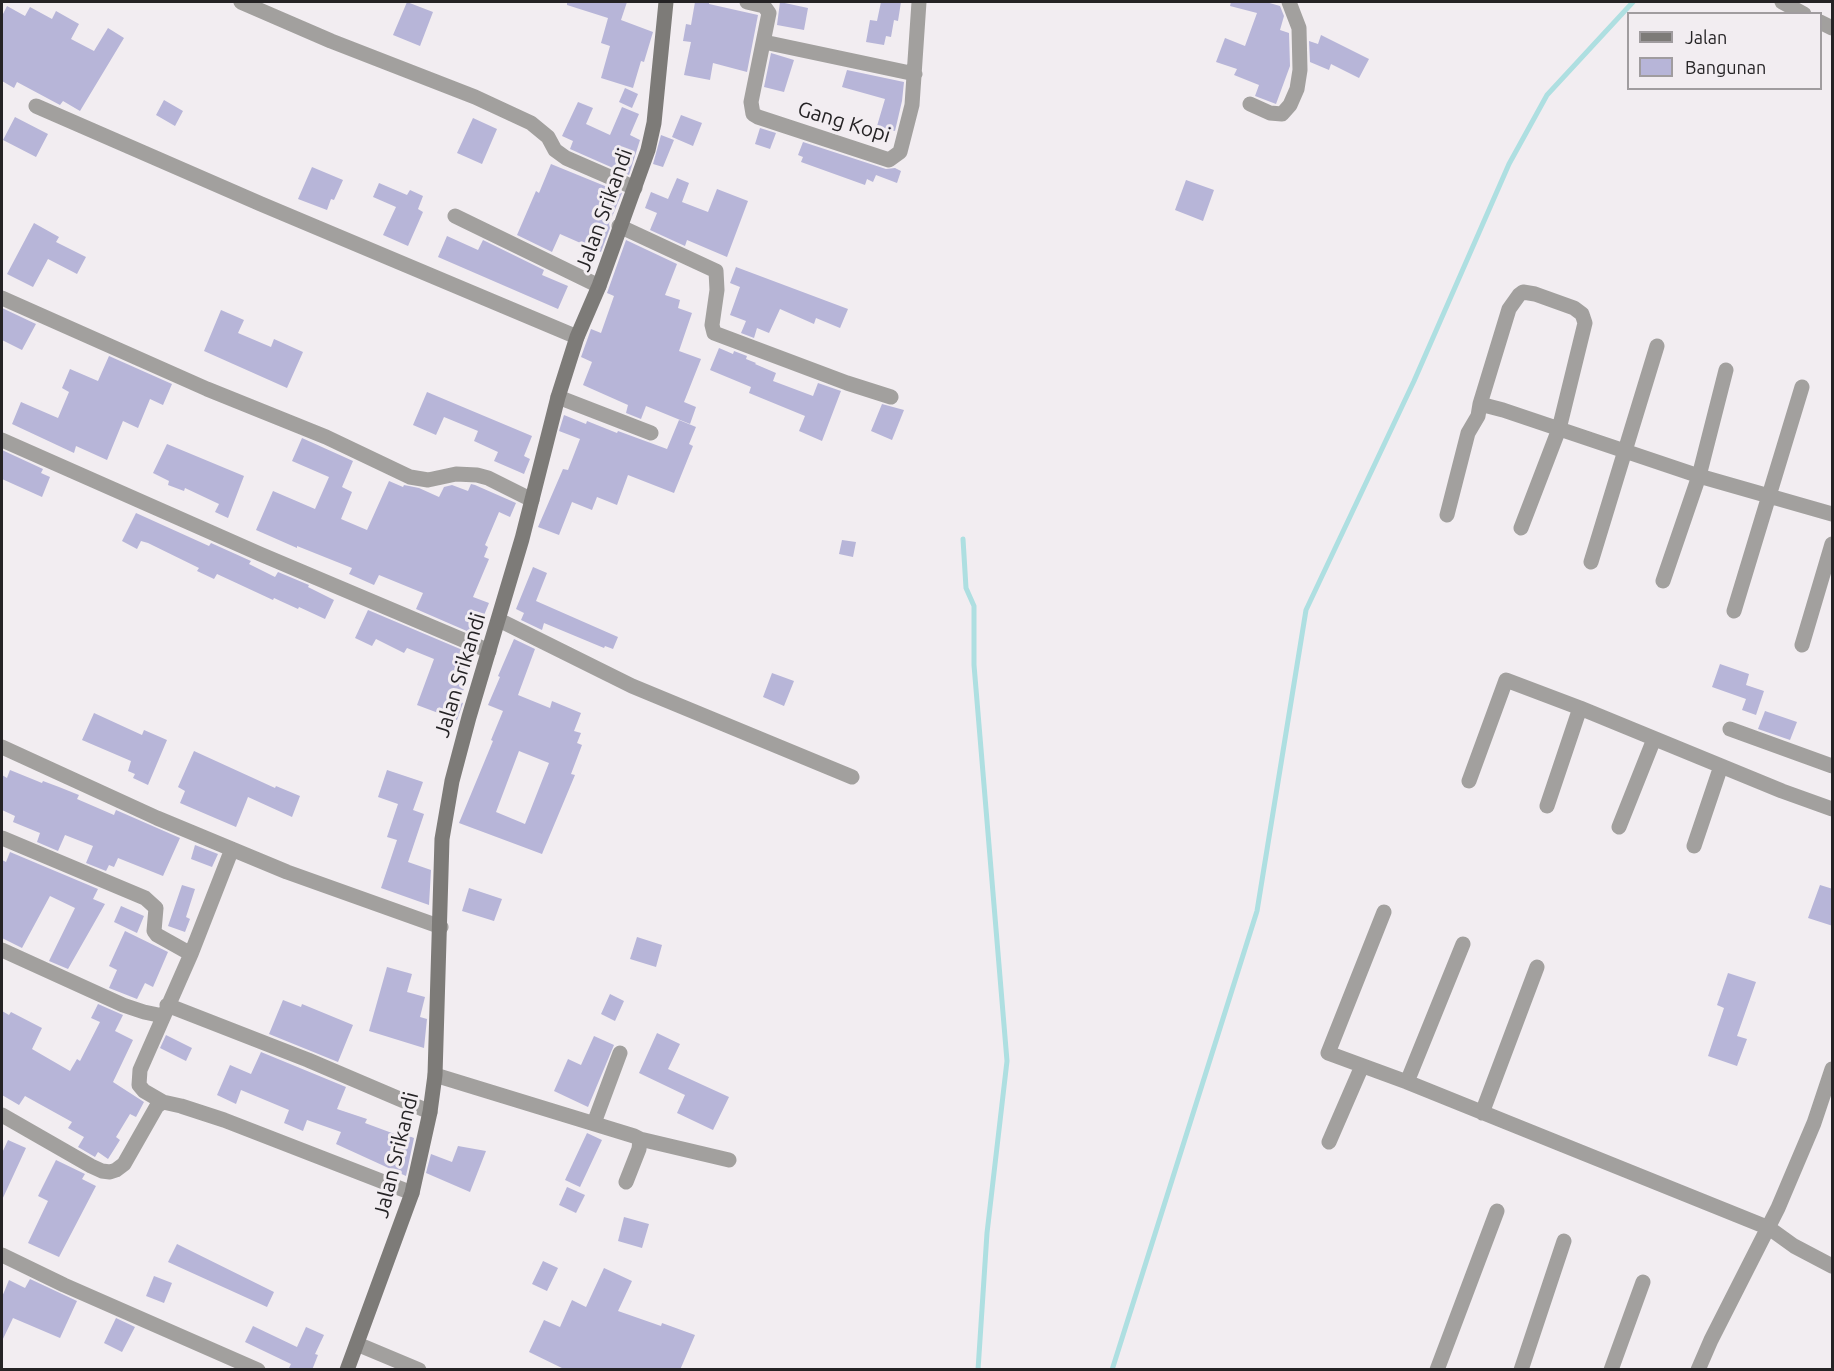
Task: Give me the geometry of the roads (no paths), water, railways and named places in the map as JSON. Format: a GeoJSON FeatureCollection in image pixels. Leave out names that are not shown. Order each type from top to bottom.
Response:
{"type":"FeatureCollection","features":[{"type":"Feature","properties":{"kind":"street"},"geometry":{"type":"LineString","coordinates":[[242,2],[342,46],[475,97],[531,123],[548,137],[555,150],[566,158],[635,188]]}},
{"type":"Feature","properties":{"kind":"street","name":"Jalan Srikandi"},"geometry":{"type":"LineString","coordinates":[[347,1370],[412,1193],[430,1112],[435,1075],[442,839],[452,781],[499,620],[558,397],[577,337],[599,285],[648,150],[654,123],[666,2]]}},
{"type":"Feature","properties":{"kind":"street","name":"Gang Kopi"},"geometry":{"type":"LineString","coordinates":[[747,2],[764,6],[769,14],[750,102],[753,114],[889,160],[900,152],[907,129],[915,74],[919,2]]}},
{"type":"Feature","properties":{"kind":"street"},"geometry":{"type":"LineString","coordinates":[[1251,104],[1270,113],[1282,114],[1290,105],[1297,89],[1300,70],[1300,38],[1299,28],[1289,2]]}},
{"type":"Feature","properties":{"kind":"street"},"geometry":{"type":"LineString","coordinates":[[1782,2],[1800,12]]}},
{"type":"Feature","properties":{"kind":"street"},"geometry":{"type":"LineString","coordinates":[[764,42],[915,74]]}},
{"type":"Feature","properties":{"kind":"street"},"geometry":{"type":"LineString","coordinates":[[36,106],[577,337]]}},
{"type":"Feature","properties":{"kind":"street"},"geometry":{"type":"LineString","coordinates":[[455,216],[599,285]]}},
{"type":"Feature","properties":{"kind":"street"},"geometry":{"type":"LineString","coordinates":[[619,226],[716,271],[717,290],[712,325],[714,333],[891,397]]}},
{"type":"Feature","properties":{"kind":"street"},"geometry":{"type":"LineString","coordinates":[[1447,515],[1468,433],[1478,416],[1511,304],[1523,292],[1535,294],[1574,308],[1585,318],[1558,429],[1521,528]]}},
{"type":"Feature","properties":{"kind":"street"},"geometry":{"type":"LineString","coordinates":[[2,298],[207,389],[326,437],[410,477],[428,480],[456,474],[477,475],[488,478],[532,500]]}},
{"type":"Feature","properties":{"kind":"street"},"geometry":{"type":"LineString","coordinates":[[1591,562],[1657,346]]}},
{"type":"Feature","properties":{"kind":"street"},"geometry":{"type":"LineString","coordinates":[[1663,581],[1699,476],[1726,370]]}},
{"type":"Feature","properties":{"kind":"street"},"geometry":{"type":"LineString","coordinates":[[1734,610],[1802,387]]}},
{"type":"Feature","properties":{"kind":"street"},"geometry":{"type":"LineString","coordinates":[[558,397],[651,433]]}},
{"type":"Feature","properties":{"kind":"street"},"geometry":{"type":"LineString","coordinates":[[1480,404],[1699,476],[1833,514]]}},
{"type":"Feature","properties":{"kind":"street"},"geometry":{"type":"LineString","coordinates":[[2,440],[489,651]]}},
{"type":"Feature","properties":{"kind":"street"},"geometry":{"type":"LineString","coordinates":[[1802,645],[1833,544]]}},
{"type":"Feature","properties":{"kind":"street"},"geometry":{"type":"LineString","coordinates":[[499,620],[627,684],[852,777]]}},
{"type":"Feature","properties":{"kind":"street"},"geometry":{"type":"LineString","coordinates":[[1469,781],[1506,680],[1833,809]]}},
{"type":"Feature","properties":{"kind":"street"},"geometry":{"type":"LineString","coordinates":[[1547,806],[1580,708]]}},
{"type":"Feature","properties":{"kind":"street"},"geometry":{"type":"LineString","coordinates":[[1730,729],[1833,766]]}},
{"type":"Feature","properties":{"kind":"street"},"geometry":{"type":"LineString","coordinates":[[1619,827],[1654,739]]}},
{"type":"Feature","properties":{"kind":"street"},"geometry":{"type":"LineString","coordinates":[[2,747],[148,814],[287,872],[441,927]]}},
{"type":"Feature","properties":{"kind":"street"},"geometry":{"type":"LineString","coordinates":[[1694,846],[1721,766]]}},
{"type":"Feature","properties":{"kind":"street"},"geometry":{"type":"LineString","coordinates":[[2,838],[145,898],[156,908],[154,931],[157,935],[190,954]]}},
{"type":"Feature","properties":{"kind":"street"},"geometry":{"type":"LineString","coordinates":[[231,849],[190,954],[140,1070],[139,1085],[144,1091],[163,1102],[224,1120],[412,1193]]}},
{"type":"Feature","properties":{"kind":"street"},"geometry":{"type":"LineString","coordinates":[[1384,912],[1328,1053],[1407,1082],[1769,1228],[1794,1246],[1833,1266]]}},
{"type":"Feature","properties":{"kind":"street"},"geometry":{"type":"LineString","coordinates":[[1407,1082],[1463,944]]}},
{"type":"Feature","properties":{"kind":"street"},"geometry":{"type":"LineString","coordinates":[[2,951],[144,1012],[165,1011],[308,1060],[430,1112]]}},
{"type":"Feature","properties":{"kind":"street"},"geometry":{"type":"LineString","coordinates":[[1482,1113],[1537,967]]}},
{"type":"Feature","properties":{"kind":"street"},"geometry":{"type":"LineString","coordinates":[[594,1123],[620,1053]]}},
{"type":"Feature","properties":{"kind":"street"},"geometry":{"type":"LineString","coordinates":[[1329,1142],[1362,1066]]}},
{"type":"Feature","properties":{"kind":"street"},"geometry":{"type":"LineString","coordinates":[[1698,1370],[1732,1296],[1769,1228],[1814,1123],[1833,1069]]}},
{"type":"Feature","properties":{"kind":"street"},"geometry":{"type":"LineString","coordinates":[[435,1075],[624,1132],[640,1139],[729,1160]]}},
{"type":"Feature","properties":{"kind":"street"},"geometry":{"type":"LineString","coordinates":[[2,1115],[91,1166],[110,1172],[124,1164],[157,1106],[163,1102]]}},
{"type":"Feature","properties":{"kind":"street"},"geometry":{"type":"LineString","coordinates":[[626,1182],[639,1149],[640,1139]]}},
{"type":"Feature","properties":{"kind":"street"},"geometry":{"type":"LineString","coordinates":[[1437,1370],[1497,1211]]}},
{"type":"Feature","properties":{"kind":"street"},"geometry":{"type":"LineString","coordinates":[[1521,1370],[1564,1241]]}},
{"type":"Feature","properties":{"kind":"street"},"geometry":{"type":"LineString","coordinates":[[2,1255],[64,1285],[258,1370]]}},
{"type":"Feature","properties":{"kind":"street"},"geometry":{"type":"LineString","coordinates":[[1611,1370],[1643,1282]]}},
{"type":"Feature","properties":{"kind":"street"},"geometry":{"type":"LineString","coordinates":[[357,1344],[419,1370]]}},
{"type":"Feature","properties":{"kind":"waterway"},"geometry":{"type":"LineString","coordinates":[[1112,1370],[1257,911],[1306,610],[1414,381],[1509,164],[1547,95],[1633,2]]}},
{"type":"Feature","properties":{"kind":"waterway"},"geometry":{"type":"LineString","coordinates":[[963,539],[966,588],[974,606],[974,665],[1007,1061],[987,1233],[978,1370]]}}]}
